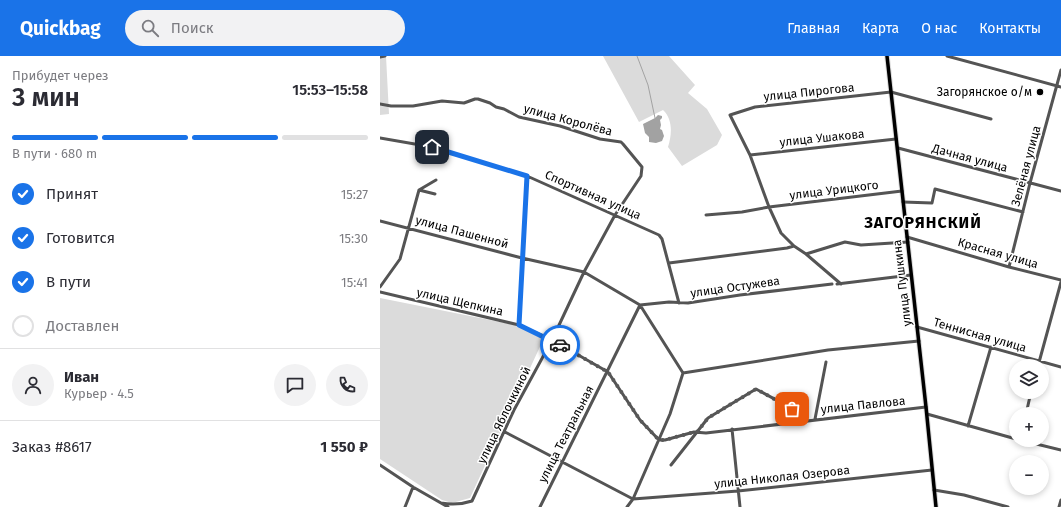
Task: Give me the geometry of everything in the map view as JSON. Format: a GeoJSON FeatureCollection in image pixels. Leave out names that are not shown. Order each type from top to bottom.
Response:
{"type":"FeatureCollection","features":[{"type":"Feature","properties":{"kind":"main road","name":"улица Пушкина"},"geometry":{"type":"LineString","coordinates":[[887,56],[936,507]]}},
{"type":"Feature","properties":{"kind":"street"},"geometry":{"type":"LineString","coordinates":[[380,58],[385,56]]}},
{"type":"Feature","properties":{"kind":"street"},"geometry":{"type":"LineString","coordinates":[[946,56],[1061,87]]}},
{"type":"Feature","properties":{"kind":"street","name":"Зелёная улица"},"geometry":{"type":"LineString","coordinates":[[1009,266],[1061,70]]}},
{"type":"Feature","properties":{"kind":"street"},"geometry":{"type":"LineString","coordinates":[[891,92],[991,119]]}},
{"type":"Feature","properties":{"kind":"street","name":"улица Пирогова"},"geometry":{"type":"LineString","coordinates":[[750,155],[730,115],[755,107],[891,92]]}},
{"type":"Feature","properties":{"kind":"street","name":"улица Королёва"},"geometry":{"type":"LineString","coordinates":[[380,104],[391,106],[413,106],[442,101],[464,103],[478,99],[504,109],[519,117],[560,126],[600,139],[621,142],[640,165],[642,172],[637,182],[615,214]]}},
{"type":"Feature","properties":{"kind":"street","name":"Спортивная улица"},"geometry":{"type":"LineString","coordinates":[[380,138],[432,147],[527,176],[615,214],[659,235],[662,239],[679,303]]}},
{"type":"Feature","properties":{"kind":"street","name":"улица Ушакова"},"geometry":{"type":"LineString","coordinates":[[750,155],[896,139]]}},
{"type":"Feature","properties":{"kind":"street","name":"Дачная улица"},"geometry":{"type":"LineString","coordinates":[[898,148],[1061,191]]}},
{"type":"Feature","properties":{"kind":"street"},"geometry":{"type":"LineString","coordinates":[[750,155],[781,233],[839,284],[911,275]]}},
{"type":"Feature","properties":{"kind":"street"},"geometry":{"type":"LineString","coordinates":[[519,325],[527,176]]}},
{"type":"Feature","properties":{"kind":"street"},"geometry":{"type":"LineString","coordinates":[[380,287],[400,259],[418,190],[436,180]]}},
{"type":"Feature","properties":{"kind":"street"},"geometry":{"type":"LineString","coordinates":[[903,202],[932,203],[935,189],[1023,212]]}},
{"type":"Feature","properties":{"kind":"street"},"geometry":{"type":"LineString","coordinates":[[418,190],[435,194]]}},
{"type":"Feature","properties":{"kind":"street","name":"улица Урицкого"},"geometry":{"type":"LineString","coordinates":[[706,215],[742,212],[769,206],[902,191]]}},
{"type":"Feature","properties":{"kind":"street","name":"улица Яблочкиной"},"geometry":{"type":"LineString","coordinates":[[441,503],[457,505],[472,501],[514,410],[552,340],[584,272],[615,214]]}},
{"type":"Feature","properties":{"kind":"street","name":"улица Пашенной"},"geometry":{"type":"LineString","coordinates":[[380,221],[522,258],[584,272],[640,305],[683,373]]}},
{"type":"Feature","properties":{"kind":"street","name":"Красная улица"},"geometry":{"type":"LineString","coordinates":[[806,254],[845,242],[861,245],[907,239],[1061,281]]}},
{"type":"Feature","properties":{"kind":"street"},"geometry":{"type":"LineString","coordinates":[[668,263],[794,246]]}},
{"type":"Feature","properties":{"kind":"street"},"geometry":{"type":"LineString","coordinates":[[1040,359],[1061,281]]}},
{"type":"Feature","properties":{"kind":"street","name":"улица Остужева"},"geometry":{"type":"LineString","coordinates":[[640,305],[688,303],[832,284]]}},
{"type":"Feature","properties":{"kind":"street","name":"улица Щепкина"},"geometry":{"type":"LineString","coordinates":[[380,292],[519,325],[552,340],[608,372],[640,420],[659,440]]}},
{"type":"Feature","properties":{"kind":"street","name":"улица Театральная"},"geometry":{"type":"LineString","coordinates":[[540,507],[640,305]]}},
{"type":"Feature","properties":{"kind":"street","name":"Теннисная улица"},"geometry":{"type":"LineString","coordinates":[[917,327],[1032,359]]}},
{"type":"Feature","properties":{"kind":"street"},"geometry":{"type":"LineString","coordinates":[[627,507],[633,499],[670,414],[683,373],[828,350],[919,341]]}},
{"type":"Feature","properties":{"kind":"street"},"geometry":{"type":"LineString","coordinates":[[968,426],[991,347]]}},
{"type":"Feature","properties":{"kind":"street"},"geometry":{"type":"LineString","coordinates":[[815,419],[826,362]]}},
{"type":"Feature","properties":{"kind":"street","name":"Теннисная улица"},"geometry":{"type":"LineString","coordinates":[[1049,364],[1061,367]]}},
{"type":"Feature","properties":{"kind":"street"},"geometry":{"type":"LineString","coordinates":[[671,465],[708,418],[756,389],[804,415]]}},
{"type":"Feature","properties":{"kind":"street","name":"улица Павлова"},"geometry":{"type":"LineString","coordinates":[[659,440],[665,440],[694,432],[706,433],[926,407]]}},
{"type":"Feature","properties":{"kind":"street"},"geometry":{"type":"LineString","coordinates":[[927,414],[1009,437]]}},
{"type":"Feature","properties":{"kind":"street"},"geometry":{"type":"LineString","coordinates":[[732,429],[740,507]]}},
{"type":"Feature","properties":{"kind":"street"},"geometry":{"type":"LineString","coordinates":[[505,432],[633,499]]}},
{"type":"Feature","properties":{"kind":"street"},"geometry":{"type":"LineString","coordinates":[[1049,447],[1061,450]]}},
{"type":"Feature","properties":{"kind":"street"},"geometry":{"type":"LineString","coordinates":[[380,465],[413,487],[448,507]]}},
{"type":"Feature","properties":{"kind":"street","name":"улица Николая Озерова"},"geometry":{"type":"LineString","coordinates":[[633,499],[738,491],[932,470]]}},
{"type":"Feature","properties":{"kind":"street"},"geometry":{"type":"LineString","coordinates":[[405,507],[413,487]]}},
{"type":"Feature","properties":{"kind":"street"},"geometry":{"type":"LineString","coordinates":[[934,490],[964,495],[1008,507]]}},
{"type":"Feature","properties":{"kind":"street"},"geometry":{"type":"LineString","coordinates":[[1059,507],[1061,500]]}},
{"type":"Feature","properties":{"kind":"shaded area"},"geometry":{"type":"Polygon","coordinates":[[[380,56],[386,56],[389,114],[380,115],[380,56]]]}},
{"type":"Feature","properties":{"kind":"shaded area"},"geometry":{"type":"Polygon","coordinates":[[[603,56],[669,56],[695,85],[688,93],[707,109],[722,135],[717,145],[682,166],[668,147],[671,127],[669,118],[663,110],[639,122],[603,56]]]}},
{"type":"Feature","properties":{"kind":"shaded area"},"geometry":{"type":"Polygon","coordinates":[[[658,115],[662,116],[660,120],[660,129],[662,130],[664,136],[662,141],[656,143],[649,142],[649,137],[645,133],[643,124],[658,115]]]}},
{"type":"Feature","properties":{"kind":"shaded area"},"geometry":{"type":"Polygon","coordinates":[[[380,298],[515,325],[544,338],[470,498],[452,503],[442,500],[380,459],[380,298]]]}},
{"type":"Feature","properties":{"kind":"waterway"},"geometry":{"type":"LineString","coordinates":[[637,56],[648,85],[655,118]]}},
{"type":"Feature","properties":{"kind":"way so far"},"geometry":{"type":"LineString","coordinates":[[560,345],[608,372],[640,420],[659,440],[665,440],[697,432],[708,418],[756,389],[792,409]]}},
{"type":"Feature","properties":{"kind":"place","name":"Загорянское о/м"},"geometry":{"type":"Point","coordinates":[1040,92]}},
{"type":"Feature","properties":{"kind":"district","name":"ЗАГОРЯНСКИЙ"},"geometry":{"type":"Point","coordinates":[923,222]}},
{"type":"Feature","properties":{"kind":"route"},"geometry":{"type":"LineString","coordinates":[[432,147],[527,176],[519,325],[560,345]]}}]}
